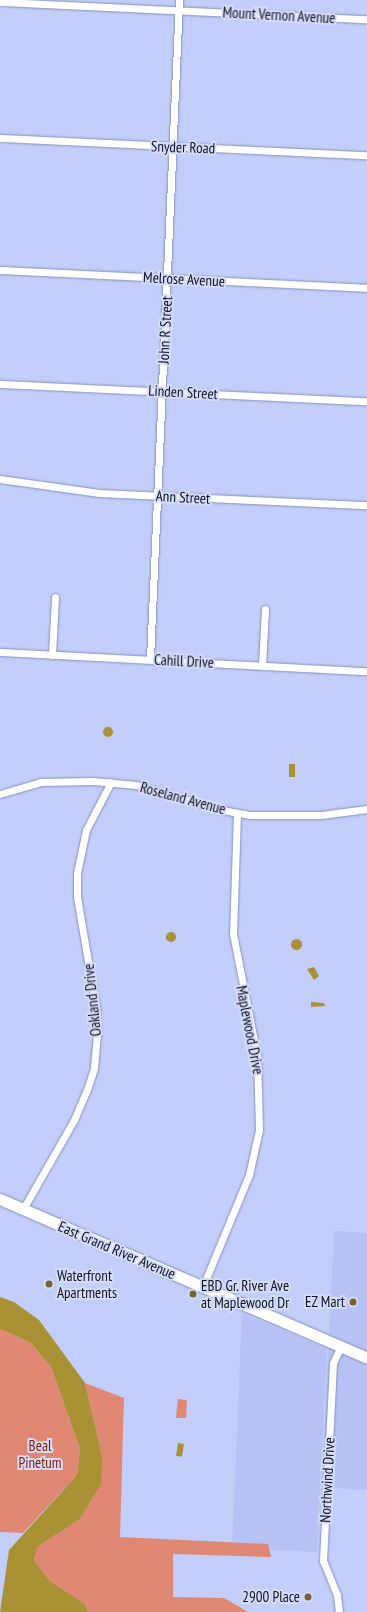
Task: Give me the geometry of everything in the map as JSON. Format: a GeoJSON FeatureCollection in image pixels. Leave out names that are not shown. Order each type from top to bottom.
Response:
{"type":"FeatureCollection","features":[{"type":"Feature","properties":{"kind":"main road","name":"East Grand River Avenue"},"geometry":{"type":"LineString","coordinates":[[0,1199],[367,1358]]}},
{"type":"Feature","properties":{"kind":"street","name":"John R Street"},"geometry":{"type":"LineString","coordinates":[[150,659],[179,0]]}},
{"type":"Feature","properties":{"kind":"street","name":"Mount Vernon Avenue"},"geometry":{"type":"LineString","coordinates":[[0,2],[367,20]]}},
{"type":"Feature","properties":{"kind":"street","name":"Snyder Road"},"geometry":{"type":"LineString","coordinates":[[0,138],[367,154]]}},
{"type":"Feature","properties":{"kind":"street","name":"Melrose Avenue"},"geometry":{"type":"LineString","coordinates":[[0,270],[367,288]]}},
{"type":"Feature","properties":{"kind":"street","name":"Linden Street"},"geometry":{"type":"LineString","coordinates":[[0,384],[367,401]]}},
{"type":"Feature","properties":{"kind":"street","name":"Ann Street"},"geometry":{"type":"LineString","coordinates":[[0,479],[75,490],[158,496],[367,505]]}},
{"type":"Feature","properties":{"kind":"street"},"geometry":{"type":"LineString","coordinates":[[52,655],[54,598]]}},
{"type":"Feature","properties":{"kind":"street"},"geometry":{"type":"LineString","coordinates":[[262,666],[265,609]]}},
{"type":"Feature","properties":{"kind":"street","name":"Cahill Drive"},"geometry":{"type":"LineString","coordinates":[[0,652],[367,671]]}},
{"type":"Feature","properties":{"kind":"street","name":"Roseland Avenue"},"geometry":{"type":"LineString","coordinates":[[0,794],[42,782],[111,782],[149,788],[237,813],[321,815],[367,809]]}},
{"type":"Feature","properties":{"kind":"street","name":"Oakland Drive"},"geometry":{"type":"LineString","coordinates":[[23,1209],[74,1120],[88,1090],[94,1068],[97,1036],[96,1008],[77,897],[77,873],[86,830],[111,782]]}},
{"type":"Feature","properties":{"kind":"street","name":"Maplewood Drive"},"geometry":{"type":"LineString","coordinates":[[203,1286],[249,1175],[259,1130],[257,1056],[233,934],[237,813]]}},
{"type":"Feature","properties":{"kind":"street","name":"Northwind Drive"},"geometry":{"type":"LineString","coordinates":[[339,1612],[337,1595],[323,1561],[334,1363],[341,1346]]}},
{"type":"Feature","properties":{"kind":"shaded area"},"geometry":{"type":"Polygon","coordinates":[[[106,727],[110,727],[112,728],[112,736],[106,737],[103,734],[103,730],[106,727]]]}},
{"type":"Feature","properties":{"kind":"shaded area"},"geometry":{"type":"Polygon","coordinates":[[[289,764],[295,764],[295,777],[289,777],[289,764]]]}},
{"type":"Feature","properties":{"kind":"shaded area"},"geometry":{"type":"Polygon","coordinates":[[[169,932],[173,932],[175,933],[175,941],[169,942],[166,939],[166,935],[169,932]]]}},
{"type":"Feature","properties":{"kind":"shaded area"},"geometry":{"type":"Polygon","coordinates":[[[294,939],[298,939],[300,940],[300,948],[294,949],[291,946],[291,942],[294,939]]]}},
{"type":"Feature","properties":{"kind":"shaded area"},"geometry":{"type":"Polygon","coordinates":[[[314,967],[319,976],[314,980],[307,969],[314,967]]]}},
{"type":"Feature","properties":{"kind":"shaded area"},"geometry":{"type":"Polygon","coordinates":[[[311,1002],[324,1003],[325,1006],[311,1007],[311,1002]]]}},
{"type":"Feature","properties":{"kind":"shaded area"},"geometry":{"type":"Polygon","coordinates":[[[334,1231],[367,1233],[367,1490],[322,1487],[334,1231]]]}},
{"type":"Feature","properties":{"kind":"shaded area"},"geometry":{"type":"Polygon","coordinates":[[[0,1297],[14,1302],[39,1320],[85,1383],[102,1456],[101,1484],[79,1520],[38,1546],[34,1560],[50,1581],[84,1603],[89,1612],[0,1612],[9,1550],[77,1475],[80,1449],[51,1367],[31,1343],[0,1329],[0,1297]]]}},
{"type":"Feature","properties":{"kind":"shaded area"},"geometry":{"type":"Polygon","coordinates":[[[242,1313],[327,1349],[317,1552],[232,1548],[242,1313]]]}},
{"type":"Feature","properties":{"kind":"shaded area"},"geometry":{"type":"Polygon","coordinates":[[[178,1443],[184,1444],[182,1457],[176,1456],[178,1443]]]}},
{"type":"Feature","properties":{"kind":"green space","name":"Beal Pinetum"},"geometry":{"type":"Polygon","coordinates":[[[0,1329],[31,1343],[51,1367],[80,1449],[77,1475],[23,1533],[0,1532],[0,1329]]]}},
{"type":"Feature","properties":{"kind":"green space"},"geometry":{"type":"Polygon","coordinates":[[[85,1383],[124,1398],[120,1537],[268,1544],[271,1557],[173,1554],[173,1597],[224,1598],[248,1612],[89,1612],[84,1603],[50,1581],[34,1560],[38,1546],[79,1520],[102,1456],[85,1383]]]}},
{"type":"Feature","properties":{"kind":"green space"},"geometry":{"type":"Polygon","coordinates":[[[178,1399],[187,1400],[186,1418],[176,1418],[178,1399]]]}},
{"type":"Feature","properties":{"kind":"place","name":"Waterfront Apartments"},"geometry":{"type":"Point","coordinates":[49,1284]}},
{"type":"Feature","properties":{"kind":"place","name":"EBD Gr. River Ave at Maplewood Dr"},"geometry":{"type":"Point","coordinates":[193,1294]}},
{"type":"Feature","properties":{"kind":"place","name":"EZ Mart"},"geometry":{"type":"Point","coordinates":[353,1302]}},
{"type":"Feature","properties":{"kind":"place","name":"2900 Place"},"geometry":{"type":"Point","coordinates":[308,1597]}}]}
